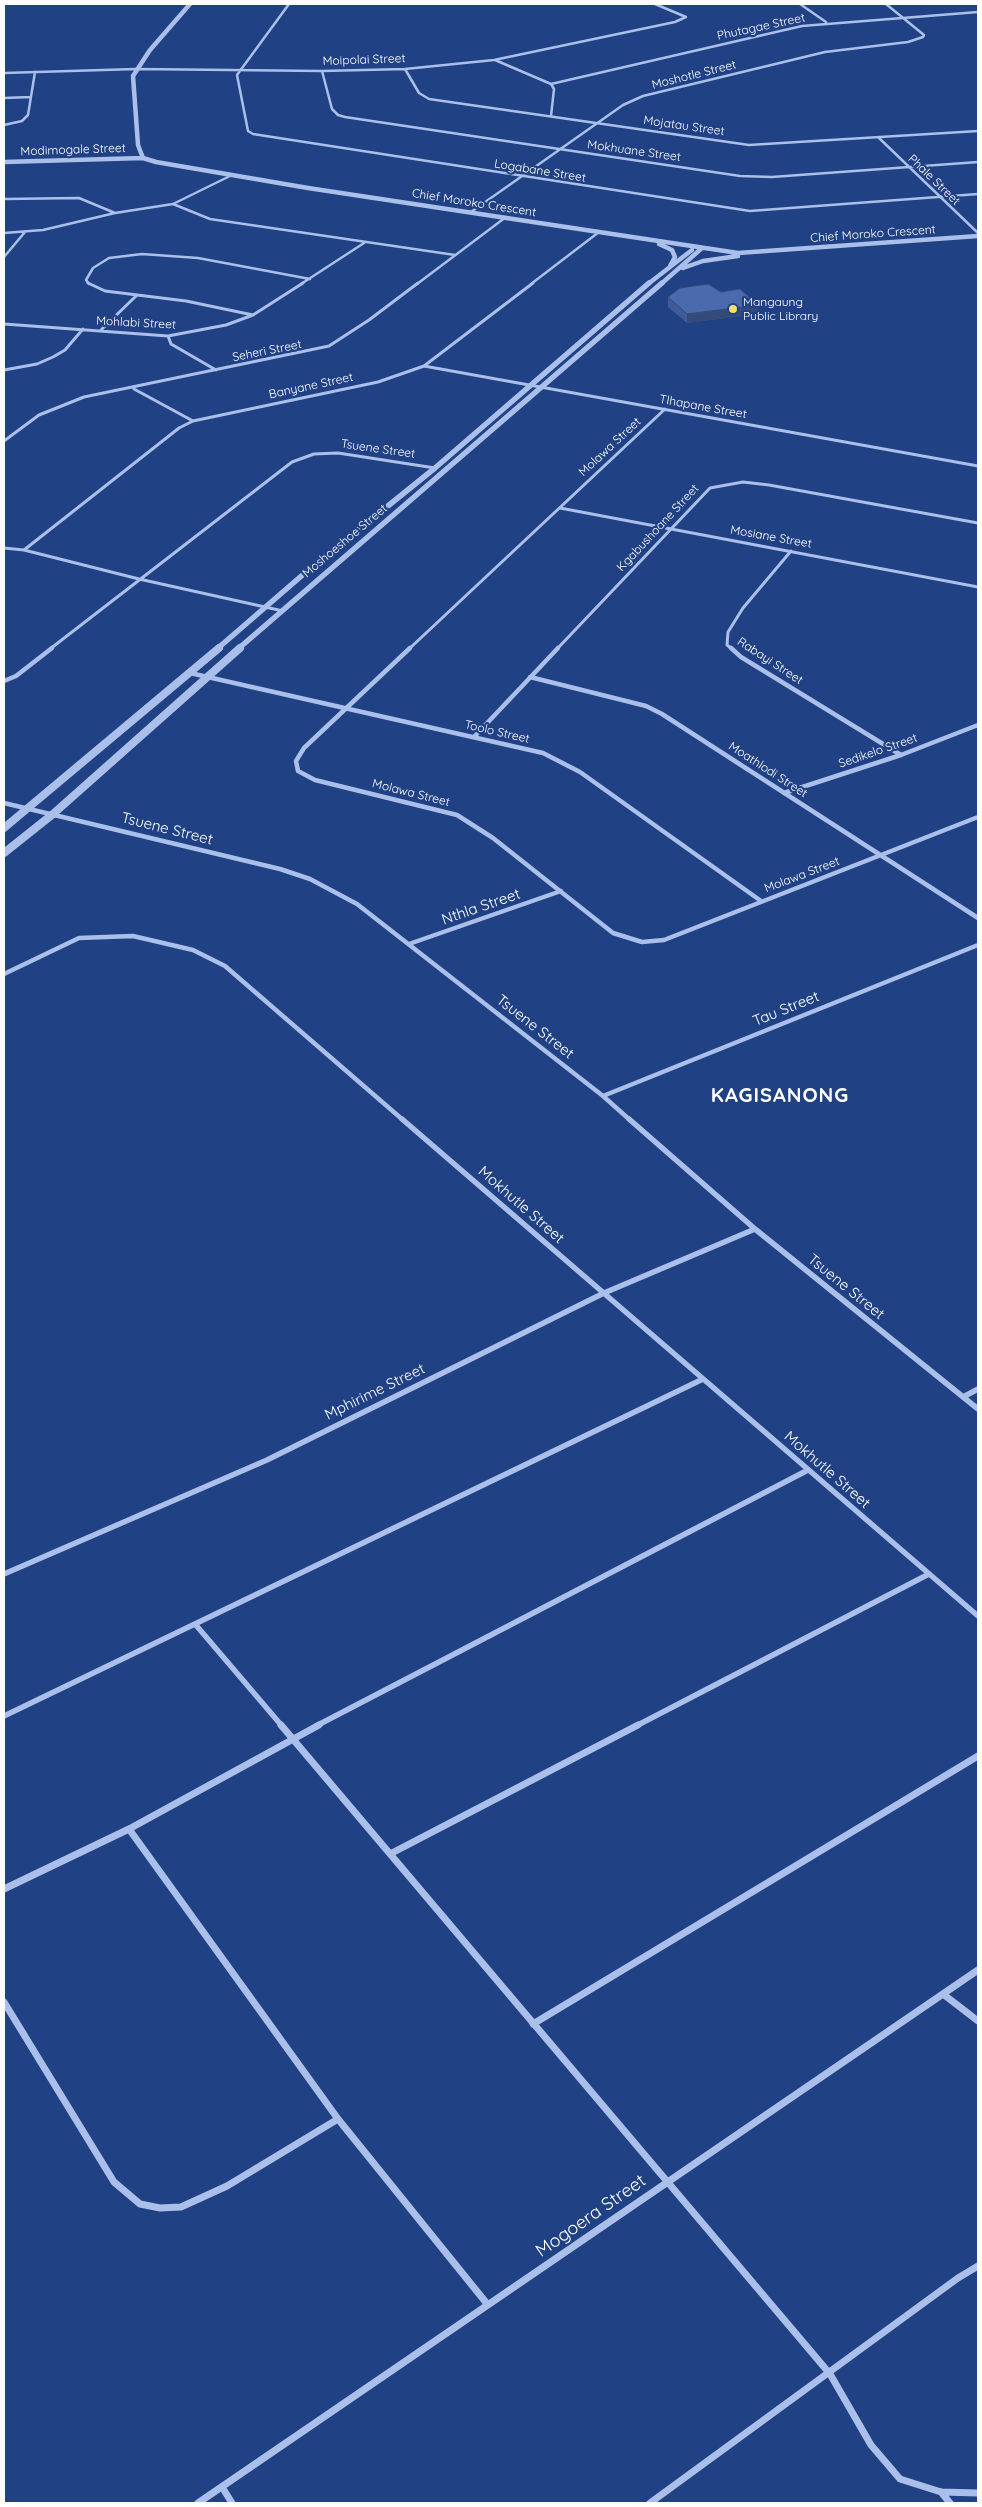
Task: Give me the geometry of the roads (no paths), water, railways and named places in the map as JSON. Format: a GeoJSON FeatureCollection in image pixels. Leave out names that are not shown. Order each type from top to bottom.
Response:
{"type":"FeatureCollection","features":[{"type":"Feature","properties":{"kind":"street"},"geometry":{"type":"LineString","coordinates":[[143,158],[138,145],[132,83],[136,69],[190,4]]}},
{"type":"Feature","properties":{"kind":"street","name":"Logabane Street"},"geometry":{"type":"LineString","coordinates":[[289,4],[237,75],[236,80],[248,130],[253,134],[750,211],[978,194]]}},
{"type":"Feature","properties":{"kind":"street","name":"Moipolai Street"},"geometry":{"type":"LineString","coordinates":[[4,73],[136,69],[405,69],[494,60],[675,22],[686,17],[655,4]]}},
{"type":"Feature","properties":{"kind":"street"},"geometry":{"type":"LineString","coordinates":[[800,4],[826,23]]}},
{"type":"Feature","properties":{"kind":"street"},"geometry":{"type":"LineString","coordinates":[[886,4],[904,17]]}},
{"type":"Feature","properties":{"kind":"street","name":"Phutagae Street"},"geometry":{"type":"LineString","coordinates":[[551,84],[780,30],[826,23],[978,12]]}},
{"type":"Feature","properties":{"kind":"street","name":"Moshotle Street"},"geometry":{"type":"LineString","coordinates":[[471,212],[562,150],[623,105],[642,96],[825,52],[908,42],[923,38],[924,35],[904,17]]}},
{"type":"Feature","properties":{"kind":"street"},"geometry":{"type":"LineString","coordinates":[[494,60],[551,84],[554,89],[551,116]]}},
{"type":"Feature","properties":{"kind":"street","name":"Mojatau Street"},"geometry":{"type":"LineString","coordinates":[[405,69],[419,93],[425,98],[749,145],[978,131]]}},
{"type":"Feature","properties":{"kind":"street","name":"Mokhuane Street"},"geometry":{"type":"LineString","coordinates":[[322,70],[331,107],[338,114],[562,150],[760,178],[978,162]]}},
{"type":"Feature","properties":{"kind":"street"},"geometry":{"type":"LineString","coordinates":[[4,125],[16,123],[26,118],[35,72]]}},
{"type":"Feature","properties":{"kind":"street"},"geometry":{"type":"LineString","coordinates":[[4,98],[30,97]]}},
{"type":"Feature","properties":{"kind":"street","name":"Phale Street"},"geometry":{"type":"LineString","coordinates":[[879,138],[978,235]]}},
{"type":"Feature","properties":{"kind":"street","name":"Modimogale Street"},"geometry":{"type":"LineString","coordinates":[[4,162],[143,158]]}},
{"type":"Feature","properties":{"kind":"street","name":"Chief Moroko Crescent"},"geometry":{"type":"LineString","coordinates":[[143,158],[232,176],[753,254],[978,235]]}},
{"type":"Feature","properties":{"kind":"street"},"geometry":{"type":"LineString","coordinates":[[4,233],[24,232],[73,224],[115,213],[174,204],[232,176]]}},
{"type":"Feature","properties":{"kind":"street"},"geometry":{"type":"LineString","coordinates":[[4,199],[79,198],[115,213]]}},
{"type":"Feature","properties":{"kind":"street"},"geometry":{"type":"LineString","coordinates":[[174,204],[210,219],[455,255]]}},
{"type":"Feature","properties":{"kind":"street","name":"Seheri Street"},"geometry":{"type":"LineString","coordinates":[[4,440],[52,408],[84,397],[134,389],[329,346],[369,320],[506,217]]}},
{"type":"Feature","properties":{"kind":"street"},"geometry":{"type":"LineString","coordinates":[[4,257],[24,232]]}},
{"type":"Feature","properties":{"kind":"street","name":"Banyane Street"},"geometry":{"type":"LineString","coordinates":[[24,550],[178,428],[193,421],[378,382],[424,366],[599,232]]}},
{"type":"Feature","properties":{"kind":"street"},"geometry":{"type":"LineString","coordinates":[[632,237],[672,250],[675,257],[668,268]]}},
{"type":"Feature","properties":{"kind":"street","name":"Mohlabi Street"},"geometry":{"type":"LineString","coordinates":[[4,324],[168,336],[226,326],[253,315],[364,243]]}},
{"type":"Feature","properties":{"kind":"street","name":"Moshoeshoe Street"},"geometry":{"type":"LineString","coordinates":[[4,828],[190,673],[306,572],[434,468],[527,386],[668,268],[699,247]]}},
{"type":"Feature","properties":{"kind":"street","name":"Moshoeshoe Street"},"geometry":{"type":"LineString","coordinates":[[4,853],[53,814],[283,610],[678,270],[699,247]]}},
{"type":"Feature","properties":{"kind":"street"},"geometry":{"type":"LineString","coordinates":[[253,315],[186,301],[136,296],[98,289],[86,280],[88,274],[109,258],[122,255],[165,254],[310,279]]}},
{"type":"Feature","properties":{"kind":"street"},"geometry":{"type":"LineString","coordinates":[[678,270],[703,261],[753,254]]}},
{"type":"Feature","properties":{"kind":"street"},"geometry":{"type":"LineString","coordinates":[[101,330],[136,296]]}},
{"type":"Feature","properties":{"kind":"street"},"geometry":{"type":"LineString","coordinates":[[4,370],[38,364],[53,357],[64,350],[83,329]]}},
{"type":"Feature","properties":{"kind":"street"},"geometry":{"type":"LineString","coordinates":[[168,336],[171,344],[217,370]]}},
{"type":"Feature","properties":{"kind":"street","name":"Tlhapane Street"},"geometry":{"type":"LineString","coordinates":[[424,366],[978,466]]}},
{"type":"Feature","properties":{"kind":"street"},"geometry":{"type":"LineString","coordinates":[[134,389],[193,421]]}},
{"type":"Feature","properties":{"kind":"street","name":"Molawa Street"},"geometry":{"type":"LineString","coordinates":[[665,409],[304,748],[296,761],[298,771],[315,780],[457,815],[493,838],[613,932],[642,942],[664,940],[978,817]]}},
{"type":"Feature","properties":{"kind":"street","name":"Tsuene Street"},"geometry":{"type":"LineString","coordinates":[[4,681],[16,676],[282,468],[302,458],[324,453],[338,453],[434,468]]}},
{"type":"Feature","properties":{"kind":"street","name":"Kgabushoane Street"},"geometry":{"type":"LineString","coordinates":[[474,737],[710,488],[743,482],[769,485],[978,523]]}},
{"type":"Feature","properties":{"kind":"street","name":"Mosiane Street"},"geometry":{"type":"LineString","coordinates":[[560,508],[978,587]]}},
{"type":"Feature","properties":{"kind":"street"},"geometry":{"type":"LineString","coordinates":[[4,548],[24,550],[139,579],[283,610]]}},
{"type":"Feature","properties":{"kind":"street","name":"Rabayi Street"},"geometry":{"type":"LineString","coordinates":[[791,551],[743,608],[728,632],[727,645],[742,657],[900,755]]}},
{"type":"Feature","properties":{"kind":"street","name":"Toolo Street"},"geometry":{"type":"LineString","coordinates":[[190,673],[344,710],[543,753],[580,772],[761,901]]}},
{"type":"Feature","properties":{"kind":"street","name":"Moathlodi Street"},"geometry":{"type":"LineString","coordinates":[[530,677],[646,706],[662,714],[882,854],[978,918]]}},
{"type":"Feature","properties":{"kind":"street","name":"Sedikelo Street"},"geometry":{"type":"LineString","coordinates":[[784,793],[900,755],[978,725]]}},
{"type":"Feature","properties":{"kind":"street","name":"Tsuene Street"},"geometry":{"type":"LineString","coordinates":[[4,803],[310,879],[357,904],[603,1096],[755,1229],[978,1409]]}},
{"type":"Feature","properties":{"kind":"street","name":"Nthla Street"},"geometry":{"type":"LineString","coordinates":[[408,944],[561,891]]}},
{"type":"Feature","properties":{"kind":"street","name":"Mokhutle Street"},"geometry":{"type":"LineString","coordinates":[[4,974],[79,938],[101,936],[133,936],[193,950],[225,966],[978,1616]]}},
{"type":"Feature","properties":{"kind":"street","name":"Tau Street"},"geometry":{"type":"LineString","coordinates":[[603,1096],[978,945]]}},
{"type":"Feature","properties":{"kind":"street","name":"Mphirime Street"},"geometry":{"type":"LineString","coordinates":[[4,1574],[267,1460],[604,1293],[755,1229]]}},
{"type":"Feature","properties":{"kind":"street"},"geometry":{"type":"LineString","coordinates":[[4,1716],[703,1379]]}},
{"type":"Feature","properties":{"kind":"street"},"geometry":{"type":"LineString","coordinates":[[963,1397],[978,1389]]}},
{"type":"Feature","properties":{"kind":"street"},"geometry":{"type":"LineString","coordinates":[[4,1889],[129,1829],[292,1739],[808,1470]]}},
{"type":"Feature","properties":{"kind":"street"},"geometry":{"type":"LineString","coordinates":[[390,1854],[929,1574]]}},
{"type":"Feature","properties":{"kind":"street"},"geometry":{"type":"LineString","coordinates":[[195,1624],[830,2374],[871,2445],[900,2479],[941,2492],[978,2493]]}},
{"type":"Feature","properties":{"kind":"street"},"geometry":{"type":"LineString","coordinates":[[533,2024],[978,1756]]}},
{"type":"Feature","properties":{"kind":"street"},"geometry":{"type":"LineString","coordinates":[[129,1829],[338,2119],[488,2305]]}},
{"type":"Feature","properties":{"kind":"street","name":"Mogoera Street"},"geometry":{"type":"LineString","coordinates":[[198,2503],[978,1970]]}},
{"type":"Feature","properties":{"kind":"street"},"geometry":{"type":"LineString","coordinates":[[944,1994],[978,2021]]}},
{"type":"Feature","properties":{"kind":"street"},"geometry":{"type":"LineString","coordinates":[[4,2002],[114,2182],[140,2204],[160,2208],[181,2207],[227,2186],[338,2119]]}},
{"type":"Feature","properties":{"kind":"street"},"geometry":{"type":"LineString","coordinates":[[652,2503],[830,2374],[958,2278],[978,2266]]}},
{"type":"Feature","properties":{"kind":"street"},"geometry":{"type":"LineString","coordinates":[[222,2487],[232,2503]]}},
{"type":"Feature","properties":{"kind":"street"},"geometry":{"type":"LineString","coordinates":[[941,2492],[950,2503]]}},
{"type":"Feature","properties":{"kind":"place","name":"Mangaung Public Library"},"geometry":{"type":"Point","coordinates":[733,309]}},
{"type":"Feature","properties":{"kind":"district","name":"KAGISANONG"},"geometry":{"type":"Point","coordinates":[780,1096]}}]}
